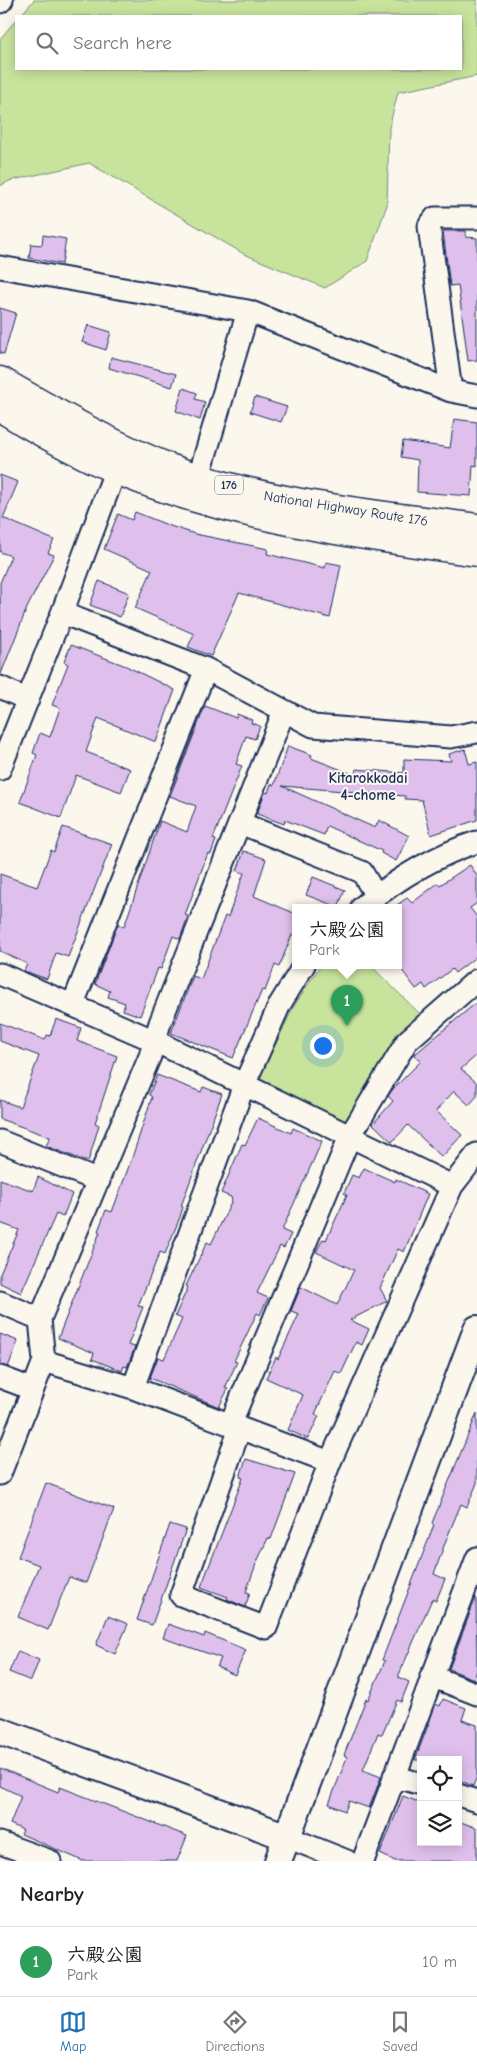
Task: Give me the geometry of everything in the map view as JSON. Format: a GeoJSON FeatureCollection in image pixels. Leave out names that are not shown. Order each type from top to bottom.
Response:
{"type":"FeatureCollection","features":[{"type":"Feature","properties":{"kind":"highway","name":"National Highway Route 176"},"geometry":{"type":"LineString","coordinates":[[0,381],[62,417],[124,448],[173,469],[281,498],[477,528]]}},
{"type":"Feature","properties":{"kind":"highway","name":"National Highway Route 176"},"geometry":{"type":"LineString","coordinates":[[0,408],[116,469],[172,491],[261,516],[394,540],[477,552]]}},
{"type":"Feature","properties":{"kind":"street"},"geometry":{"type":"LineString","coordinates":[[451,391],[429,226],[435,218],[477,218]]}},
{"type":"Feature","properties":{"kind":"street"},"geometry":{"type":"LineString","coordinates":[[0,267],[248,311],[451,391],[477,396]]}},
{"type":"Feature","properties":{"kind":"street"},"geometry":{"type":"LineString","coordinates":[[199,476],[248,311]]}},
{"type":"Feature","properties":{"kind":"street"},"geometry":{"type":"LineString","coordinates":[[0,769],[62,613],[116,469]]}},
{"type":"Feature","properties":{"kind":"street"},"geometry":{"type":"LineString","coordinates":[[62,613],[206,669],[313,726],[450,737],[477,732]]}},
{"type":"Feature","properties":{"kind":"street"},"geometry":{"type":"LineString","coordinates":[[74,1004],[206,669]]}},
{"type":"Feature","properties":{"kind":"street"},"geometry":{"type":"LineString","coordinates":[[0,687],[28,700]]}},
{"type":"Feature","properties":{"kind":"street"},"geometry":{"type":"LineString","coordinates":[[0,1474],[44,1361],[40,1319],[99,1181],[284,710]]}},
{"type":"Feature","properties":{"kind":"street"},"geometry":{"type":"LineString","coordinates":[[240,823],[362,872],[369,902],[451,850],[477,842]]}},
{"type":"Feature","properties":{"kind":"street"},"geometry":{"type":"LineString","coordinates":[[132,1388],[244,1084],[280,1004],[302,969]]}},
{"type":"Feature","properties":{"kind":"street"},"geometry":{"type":"LineString","coordinates":[[0,974],[74,1004],[155,1041],[452,1186]]}},
{"type":"Feature","properties":{"kind":"street"},"geometry":{"type":"LineString","coordinates":[[477,980],[407,1041],[377,1088],[350,1136],[235,1426],[182,1594],[266,1628],[330,1462],[452,1186],[477,1154]]}},
{"type":"Feature","properties":{"kind":"street"},"geometry":{"type":"LineString","coordinates":[[0,1141],[99,1181]]}},
{"type":"Feature","properties":{"kind":"street"},"geometry":{"type":"LineString","coordinates":[[0,1302],[40,1319]]}},
{"type":"Feature","properties":{"kind":"street"},"geometry":{"type":"LineString","coordinates":[[278,1861],[471,1362],[477,1329]]}},
{"type":"Feature","properties":{"kind":"street"},"geometry":{"type":"LineString","coordinates":[[44,1361],[132,1388],[330,1462]]}},
{"type":"Feature","properties":{"kind":"street"},"geometry":{"type":"LineString","coordinates":[[0,1377],[32,1389]]}},
{"type":"Feature","properties":{"kind":"street"},"geometry":{"type":"LineString","coordinates":[[363,1861],[432,1676],[471,1588],[477,1558]]}},
{"type":"Feature","properties":{"kind":"street"},"geometry":{"type":"LineString","coordinates":[[432,1676],[477,1694]]}},
{"type":"Feature","properties":{"kind":"street"},"geometry":{"type":"LineString","coordinates":[[0,1731],[347,1861]]}},
{"type":"Feature","properties":{"kind":"street"},"geometry":{"type":"LineString","coordinates":[[394,1776],[417,1783]]}},
{"type":"Feature","properties":{"kind":"street"},"geometry":{"type":"LineString","coordinates":[[462,1796],[477,1801]]}},
{"type":"Feature","properties":{"kind":"street"},"geometry":{"type":"LineString","coordinates":[[0,1843],[50,1861]]}},
{"type":"Feature","properties":{"kind":"green space"},"geometry":{"type":"Polygon","coordinates":[[[34,0],[477,0],[477,76],[398,92],[389,128],[387,205],[367,261],[325,288],[244,254],[89,163],[9,181],[0,186],[0,39],[15,21],[15,70],[462,70],[462,15],[21,15],[34,0]]]}},
{"type":"Feature","properties":{"kind":"green space"},"geometry":{"type":"Polygon","coordinates":[[[318,969],[374,969],[420,1014],[380,1066],[346,1123],[259,1079],[294,1006],[318,969]]]}},
{"type":"Feature","properties":{"kind":"building"},"geometry":{"type":"Polygon","coordinates":[[[443,231],[466,231],[466,237],[477,238],[477,360],[468,361],[458,285],[450,286],[443,231]]]}},
{"type":"Feature","properties":{"kind":"building"},"geometry":{"type":"Polygon","coordinates":[[[43,235],[66,239],[62,264],[29,258],[31,244],[42,245],[43,235]]]}},
{"type":"Feature","properties":{"kind":"building"},"geometry":{"type":"Polygon","coordinates":[[[0,308],[16,313],[4,354],[0,353],[0,308]]]}},
{"type":"Feature","properties":{"kind":"building"},"geometry":{"type":"Polygon","coordinates":[[[88,325],[111,332],[106,350],[82,342],[88,325]]]}},
{"type":"Feature","properties":{"kind":"building"},"geometry":{"type":"Polygon","coordinates":[[[111,357],[176,374],[172,387],[109,368],[111,357]]]}},
{"type":"Feature","properties":{"kind":"building"},"geometry":{"type":"Polygon","coordinates":[[[183,388],[197,393],[195,399],[205,402],[200,420],[176,411],[183,388]]]}},
{"type":"Feature","properties":{"kind":"building"},"geometry":{"type":"Polygon","coordinates":[[[255,397],[287,407],[281,422],[250,412],[255,397]]]}},
{"type":"Feature","properties":{"kind":"building"},"geometry":{"type":"Polygon","coordinates":[[[454,419],[477,422],[477,466],[473,465],[471,496],[417,492],[418,460],[401,457],[403,441],[450,448],[454,419]]]}},
{"type":"Feature","properties":{"kind":"building"},"geometry":{"type":"Polygon","coordinates":[[[0,475],[18,482],[3,518],[54,540],[48,553],[54,555],[27,608],[1,674],[0,583],[11,556],[0,552],[0,475]]]}},
{"type":"Feature","properties":{"kind":"building"},"geometry":{"type":"Polygon","coordinates":[[[135,512],[195,534],[268,549],[267,554],[325,568],[326,562],[341,565],[330,618],[239,593],[211,656],[188,647],[194,634],[135,608],[152,570],[104,549],[118,514],[132,520],[135,512]]]}},
{"type":"Feature","properties":{"kind":"building"},"geometry":{"type":"Polygon","coordinates":[[[99,581],[129,593],[120,617],[90,605],[99,581]]]}},
{"type":"Feature","properties":{"kind":"building"},"geometry":{"type":"Polygon","coordinates":[[[71,645],[126,666],[175,690],[156,742],[98,718],[86,752],[130,769],[121,792],[76,775],[61,818],[20,802],[37,755],[33,753],[40,733],[50,737],[60,708],[52,705],[68,664],[64,662],[71,645]]]}},
{"type":"Feature","properties":{"kind":"building"},"geometry":{"type":"Polygon","coordinates":[[[205,706],[236,718],[237,714],[252,720],[251,723],[260,726],[255,739],[246,736],[236,764],[242,766],[213,839],[216,840],[211,854],[208,853],[185,915],[188,916],[180,939],[173,936],[161,969],[158,968],[140,1016],[123,1010],[125,1003],[108,997],[110,991],[95,984],[118,924],[124,927],[160,821],[187,832],[196,806],[170,796],[205,706]]]}},
{"type":"Feature","properties":{"kind":"building"},"geometry":{"type":"Polygon","coordinates":[[[288,746],[312,755],[311,758],[355,775],[356,769],[404,773],[404,759],[451,761],[449,754],[465,749],[469,764],[477,762],[477,820],[431,835],[422,800],[405,799],[405,796],[282,786],[375,828],[379,820],[409,836],[396,861],[381,853],[382,851],[327,826],[324,835],[285,820],[284,824],[257,814],[265,792],[268,793],[271,784],[274,785],[288,746]]]}},
{"type":"Feature","properties":{"kind":"building"},"geometry":{"type":"Polygon","coordinates":[[[63,827],[112,844],[68,957],[56,953],[47,979],[24,971],[27,964],[0,951],[0,874],[37,887],[51,850],[54,852],[63,827]]]}},
{"type":"Feature","properties":{"kind":"building"},"geometry":{"type":"Polygon","coordinates":[[[244,851],[266,859],[254,896],[292,912],[292,935],[279,967],[275,965],[265,991],[262,990],[233,1058],[171,1033],[193,976],[201,979],[225,916],[228,917],[244,873],[237,871],[244,851]]]}},
{"type":"Feature","properties":{"kind":"building"},"geometry":{"type":"Polygon","coordinates":[[[470,865],[477,876],[477,903],[470,908],[477,917],[477,956],[455,973],[452,969],[426,989],[423,984],[416,989],[401,969],[402,904],[398,904],[407,898],[412,903],[438,883],[440,885],[470,865]]]}},
{"type":"Feature","properties":{"kind":"building"},"geometry":{"type":"Polygon","coordinates":[[[313,877],[345,890],[339,904],[330,904],[306,895],[313,877]]]}},
{"type":"Feature","properties":{"kind":"building"},"geometry":{"type":"Polygon","coordinates":[[[477,1002],[477,1055],[461,1069],[477,1083],[477,1096],[469,1105],[454,1091],[436,1111],[462,1135],[442,1157],[408,1125],[392,1142],[373,1124],[393,1101],[388,1096],[421,1061],[414,1055],[477,1002]]]}},
{"type":"Feature","properties":{"kind":"building"},"geometry":{"type":"Polygon","coordinates":[[[56,1019],[81,1028],[77,1041],[117,1056],[95,1123],[99,1125],[88,1162],[46,1146],[50,1137],[0,1119],[0,1100],[20,1107],[39,1056],[0,1041],[0,1023],[45,1040],[47,1035],[50,1036],[56,1019]]]}},
{"type":"Feature","properties":{"kind":"building"},"geometry":{"type":"Polygon","coordinates":[[[157,1075],[201,1092],[203,1087],[222,1094],[181,1206],[183,1207],[180,1217],[165,1254],[160,1252],[138,1306],[143,1307],[128,1345],[135,1347],[127,1367],[124,1366],[122,1371],[92,1359],[94,1353],[58,1338],[100,1232],[98,1231],[106,1210],[112,1212],[132,1158],[152,1097],[149,1095],[157,1075]]]}},
{"type":"Feature","properties":{"kind":"building"},"geometry":{"type":"Polygon","coordinates":[[[258,1118],[291,1133],[293,1128],[322,1141],[282,1230],[291,1234],[284,1248],[280,1246],[257,1293],[268,1298],[260,1315],[257,1313],[234,1361],[237,1362],[225,1388],[228,1389],[219,1407],[150,1378],[158,1357],[164,1359],[182,1319],[175,1316],[188,1287],[186,1286],[207,1242],[211,1244],[232,1201],[231,1197],[221,1193],[242,1144],[245,1145],[258,1118]]]}},
{"type":"Feature","properties":{"kind":"building"},"geometry":{"type":"Polygon","coordinates":[[[364,1168],[395,1182],[396,1179],[428,1194],[404,1252],[398,1249],[380,1288],[387,1301],[350,1320],[369,1329],[362,1345],[356,1342],[341,1374],[335,1371],[315,1414],[319,1416],[308,1439],[288,1430],[303,1395],[266,1378],[276,1357],[278,1359],[299,1314],[291,1311],[301,1287],[337,1305],[354,1270],[316,1252],[323,1239],[326,1240],[347,1195],[344,1193],[352,1175],[359,1178],[364,1168]]]}},
{"type":"Feature","properties":{"kind":"building"},"geometry":{"type":"Polygon","coordinates":[[[38,1177],[72,1194],[63,1217],[56,1214],[21,1293],[0,1283],[0,1274],[19,1230],[0,1223],[0,1179],[33,1191],[38,1177]]]}},
{"type":"Feature","properties":{"kind":"building"},"geometry":{"type":"Polygon","coordinates":[[[0,1334],[18,1341],[8,1367],[0,1365],[0,1334]]]}},
{"type":"Feature","properties":{"kind":"building"},"geometry":{"type":"Polygon","coordinates":[[[477,1413],[477,1483],[467,1507],[461,1504],[446,1540],[434,1574],[445,1579],[436,1601],[432,1599],[398,1677],[409,1682],[401,1702],[397,1700],[382,1735],[378,1733],[363,1770],[381,1777],[369,1808],[349,1801],[345,1811],[329,1804],[347,1757],[344,1755],[366,1699],[368,1700],[385,1661],[382,1660],[434,1525],[432,1523],[477,1413]]]}},
{"type":"Feature","properties":{"kind":"building"},"geometry":{"type":"Polygon","coordinates":[[[246,1459],[295,1474],[271,1539],[268,1538],[256,1564],[246,1592],[250,1593],[245,1607],[227,1599],[228,1597],[201,1587],[243,1478],[240,1477],[246,1459]]]}},
{"type":"Feature","properties":{"kind":"building"},"geometry":{"type":"Polygon","coordinates":[[[46,1483],[114,1509],[86,1583],[69,1577],[48,1630],[18,1617],[39,1565],[18,1557],[46,1483]]]}},
{"type":"Feature","properties":{"kind":"building"},"geometry":{"type":"Polygon","coordinates":[[[170,1524],[186,1529],[152,1625],[137,1620],[170,1524]]]}},
{"type":"Feature","properties":{"kind":"building"},"geometry":{"type":"Polygon","coordinates":[[[476,1597],[477,1670],[474,1679],[449,1669],[476,1597]]]}},
{"type":"Feature","properties":{"kind":"building"},"geometry":{"type":"Polygon","coordinates":[[[108,1616],[128,1624],[115,1654],[96,1645],[108,1616]]]}},
{"type":"Feature","properties":{"kind":"building"},"geometry":{"type":"Polygon","coordinates":[[[168,1624],[204,1637],[205,1633],[246,1650],[235,1675],[217,1667],[221,1658],[163,1638],[168,1624]]]}},
{"type":"Feature","properties":{"kind":"building"},"geometry":{"type":"Polygon","coordinates":[[[18,1651],[39,1660],[31,1681],[9,1672],[18,1651]]]}},
{"type":"Feature","properties":{"kind":"building"},"geometry":{"type":"Polygon","coordinates":[[[443,1699],[466,1708],[462,1720],[477,1725],[477,1776],[473,1786],[462,1782],[462,1756],[417,1756],[417,1760],[415,1760],[436,1704],[440,1706],[443,1699]]]}},
{"type":"Feature","properties":{"kind":"building"},"geometry":{"type":"Polygon","coordinates":[[[0,1768],[58,1792],[60,1787],[187,1836],[177,1861],[83,1861],[21,1834],[23,1830],[10,1824],[21,1796],[0,1786],[0,1768]]]}},
{"type":"Feature","properties":{"kind":"building"},"geometry":{"type":"Polygon","coordinates":[[[403,1796],[417,1801],[417,1846],[462,1846],[462,1822],[477,1828],[477,1861],[395,1861],[380,1854],[403,1796]]]}},
{"type":"Feature","properties":{"kind":"place","name":"六殿公園"},"geometry":{"type":"Point","coordinates":[347,1026]}},
{"type":"Feature","properties":{"kind":"district","name":"Kitarokkodai 4-chome"},"geometry":{"type":"Point","coordinates":[368,786]}}]}
